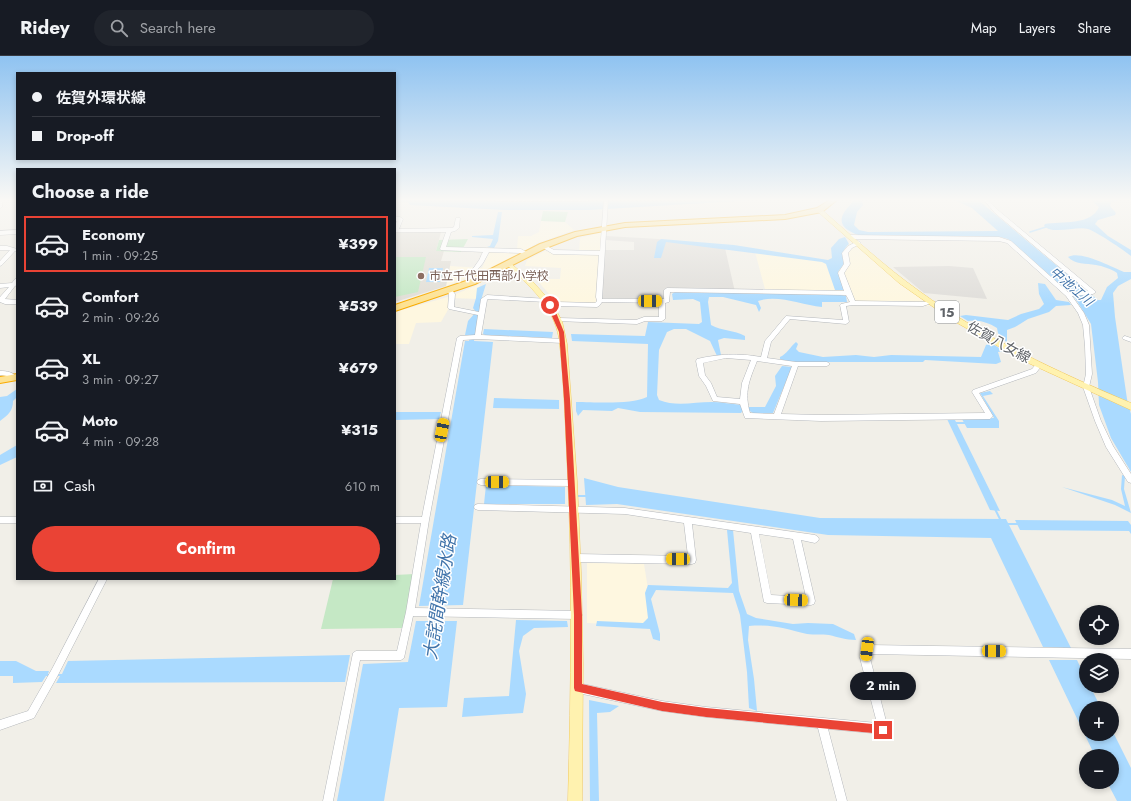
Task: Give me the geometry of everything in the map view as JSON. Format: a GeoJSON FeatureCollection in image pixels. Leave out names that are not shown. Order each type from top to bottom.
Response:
{"type":"FeatureCollection","features":[{"type":"Feature","properties":{"kind":"highway"},"geometry":{"type":"LineString","coordinates":[[396,308],[450,291],[472,282],[543,246],[573,235]]}},
{"type":"Feature","properties":{"kind":"highway"},"geometry":{"type":"LineString","coordinates":[[0,380],[16,377]]}},
{"type":"Feature","properties":{"kind":"main road","name":"佐賀八女線"},"geometry":{"type":"LineString","coordinates":[[848,235],[930,302],[973,329],[1038,365],[1089,388]]}},
{"type":"Feature","properties":{"kind":"main road"},"geometry":{"type":"LineString","coordinates":[[509,264],[540,292],[548,303],[558,320],[563,341],[573,495],[578,615],[575,801]]}},
{"type":"Feature","properties":{"kind":"main road","name":"15"},"geometry":{"type":"LineString","coordinates":[[1089,388],[1131,407]]}},
{"type":"Feature","properties":{"kind":"street"},"geometry":{"type":"LineString","coordinates":[[447,235],[443,249],[521,250],[527,254]]}},
{"type":"Feature","properties":{"kind":"street"},"geometry":{"type":"LineString","coordinates":[[478,337],[484,299],[487,296],[557,304],[597,305],[600,300],[604,235]]}},
{"type":"Feature","properties":{"kind":"street"},"geometry":{"type":"LineString","coordinates":[[1024,235],[1093,292],[1068,295]]}},
{"type":"Feature","properties":{"kind":"street"},"geometry":{"type":"LineString","coordinates":[[851,237],[999,239],[1009,242],[1068,295],[1081,313],[1086,325],[1089,388],[1098,421],[1110,447],[1131,480]]}},
{"type":"Feature","properties":{"kind":"street"},"geometry":{"type":"LineString","coordinates":[[853,303],[843,293],[841,273],[846,264],[845,253],[858,243]]}},
{"type":"Feature","properties":{"kind":"street"},"geometry":{"type":"LineString","coordinates":[[543,246],[553,252],[602,253]]}},
{"type":"Feature","properties":{"kind":"street"},"geometry":{"type":"LineString","coordinates":[[0,248],[15,250]]}},
{"type":"Feature","properties":{"kind":"street"},"geometry":{"type":"LineString","coordinates":[[0,264],[15,250]]}},
{"type":"Feature","properties":{"kind":"street"},"geometry":{"type":"LineString","coordinates":[[472,282],[470,277],[472,271],[479,264],[487,250]]}},
{"type":"Feature","properties":{"kind":"street"},"geometry":{"type":"LineString","coordinates":[[0,286],[16,282]]}},
{"type":"Feature","properties":{"kind":"street"},"geometry":{"type":"LineString","coordinates":[[16,282],[2,300],[16,302]]}},
{"type":"Feature","properties":{"kind":"street"},"geometry":{"type":"LineString","coordinates":[[600,300],[667,301],[667,290],[843,293]]}},
{"type":"Feature","properties":{"kind":"street"},"geometry":{"type":"LineString","coordinates":[[450,291],[452,294],[451,308],[481,314]]}},
{"type":"Feature","properties":{"kind":"street"},"geometry":{"type":"LineString","coordinates":[[558,320],[637,322],[644,319],[662,319],[662,301]]}},
{"type":"Feature","properties":{"kind":"street"},"geometry":{"type":"LineString","coordinates":[[763,360],[768,341],[788,317],[846,322],[843,305],[853,303],[923,304],[930,302]]}},
{"type":"Feature","properties":{"kind":"street"},"geometry":{"type":"LineString","coordinates":[[328,801],[356,656],[401,655],[460,338],[478,337],[563,341]]}},
{"type":"Feature","properties":{"kind":"street"},"geometry":{"type":"LineString","coordinates":[[743,402],[715,399],[709,385],[702,376],[699,361],[726,356],[748,357],[796,364],[827,364]]}},
{"type":"Feature","properties":{"kind":"street"},"geometry":{"type":"LineString","coordinates":[[755,359],[745,383],[743,402],[747,416],[821,418],[990,416],[975,392],[1034,371],[1038,365]]}},
{"type":"Feature","properties":{"kind":"street"},"geometry":{"type":"LineString","coordinates":[[777,416],[796,364]]}},
{"type":"Feature","properties":{"kind":"street"},"geometry":{"type":"LineString","coordinates":[[0,373],[9,374],[16,377]]}},
{"type":"Feature","properties":{"kind":"street"},"geometry":{"type":"LineString","coordinates":[[481,482],[573,495],[625,511],[815,539]]}},
{"type":"Feature","properties":{"kind":"street"},"geometry":{"type":"LineString","coordinates":[[478,507],[573,495]]}},
{"type":"Feature","properties":{"kind":"street"},"geometry":{"type":"LineString","coordinates":[[0,520],[16,520]]}},
{"type":"Feature","properties":{"kind":"street"},"geometry":{"type":"LineString","coordinates":[[396,520],[425,520]]}},
{"type":"Feature","properties":{"kind":"street"},"geometry":{"type":"LineString","coordinates":[[575,558],[692,560],[688,520]]}},
{"type":"Feature","properties":{"kind":"street"},"geometry":{"type":"LineString","coordinates":[[754,530],[767,600],[810,601],[796,536]]}},
{"type":"Feature","properties":{"kind":"street"},"geometry":{"type":"LineString","coordinates":[[0,725],[31,714],[102,580]]}},
{"type":"Feature","properties":{"kind":"street"},"geometry":{"type":"LineString","coordinates":[[410,612],[578,615]]}},
{"type":"Feature","properties":{"kind":"street"},"geometry":{"type":"LineString","coordinates":[[578,688],[670,707],[753,718],[883,730],[866,658],[867,649],[1131,654]]}},
{"type":"Feature","properties":{"kind":"street"},"geometry":{"type":"LineString","coordinates":[[822,724],[842,801]]}},
{"type":"Feature","properties":{"kind":"shaded area","name":"市立千代田西部小学校"},"geometry":{"type":"Polygon","coordinates":[[[396,235],[440,235],[436,251],[444,251],[441,261],[451,261],[446,286],[396,302],[396,235]]]}},
{"type":"Feature","properties":{"kind":"shaded area"},"geometry":{"type":"Polygon","coordinates":[[[561,235],[535,244],[523,253],[446,286],[450,266],[482,268],[491,249],[517,250],[518,236],[561,235]]]}},
{"type":"Feature","properties":{"kind":"shaded area"},"geometry":{"type":"Polygon","coordinates":[[[592,235],[606,235],[597,304],[556,302],[536,279],[560,279],[561,268],[525,266],[527,260],[545,251],[579,254],[580,238],[592,235]]]}},
{"type":"Feature","properties":{"kind":"shaded area"},"geometry":{"type":"Polygon","coordinates":[[[606,236],[659,239],[664,241],[725,248],[735,292],[665,292],[664,299],[601,298],[604,250],[634,250],[634,242],[605,240],[606,236]]]}},
{"type":"Feature","properties":{"kind":"shaded area"},"geometry":{"type":"Polygon","coordinates":[[[851,242],[930,306],[852,305],[846,294],[766,293],[755,252],[836,262],[836,248],[851,242]]]}},
{"type":"Feature","properties":{"kind":"shaded area"},"geometry":{"type":"Polygon","coordinates":[[[949,266],[973,268],[987,299],[924,293],[893,267],[949,266]]]}},
{"type":"Feature","properties":{"kind":"shaded area"},"geometry":{"type":"Polygon","coordinates":[[[480,284],[478,299],[451,298],[449,308],[441,322],[416,323],[409,344],[396,344],[396,312],[451,296],[480,284]]]}},
{"type":"Feature","properties":{"kind":"shaded area"},"geometry":{"type":"Polygon","coordinates":[[[587,563],[644,564],[653,620],[652,626],[587,623],[587,563]]]}},
{"type":"Feature","properties":{"kind":"green space"},"geometry":{"type":"Polygon","coordinates":[[[468,239],[461,252],[436,251],[439,240],[468,239]]]}},
{"type":"Feature","properties":{"kind":"green space"},"geometry":{"type":"Polygon","coordinates":[[[396,257],[426,257],[418,292],[396,297],[396,257]]]}},
{"type":"Feature","properties":{"kind":"green space"},"geometry":{"type":"Polygon","coordinates":[[[414,574],[403,628],[321,629],[333,580],[396,580],[396,575],[414,574]]]}},
{"type":"Feature","properties":{"kind":"water"},"geometry":{"type":"Polygon","coordinates":[[[499,235],[498,241],[494,248],[487,247],[490,246],[493,239],[472,237],[472,236],[499,235]]]}},
{"type":"Feature","properties":{"kind":"water","name":"中池江川"},"geometry":{"type":"Polygon","coordinates":[[[858,235],[1020,235],[1098,300],[1101,300],[1107,287],[1118,278],[1117,273],[1101,266],[1077,263],[1068,257],[1074,255],[1088,257],[1124,272],[1131,272],[1131,279],[1118,286],[1113,293],[1127,399],[1131,414],[1131,472],[1111,438],[1099,405],[1098,382],[1091,324],[1075,298],[1008,239],[1000,237],[858,235]]]}},
{"type":"Feature","properties":{"kind":"water"},"geometry":{"type":"Polygon","coordinates":[[[1100,235],[1107,235],[1131,250],[1131,256],[1122,250],[1100,235]]]}},
{"type":"Feature","properties":{"kind":"water"},"geometry":{"type":"Polygon","coordinates":[[[845,237],[849,244],[844,250],[844,263],[838,272],[844,289],[843,290],[835,290],[826,264],[822,262],[666,242],[661,258],[654,258],[657,242],[661,239],[734,245],[828,260],[832,258],[831,248],[839,239],[845,237]]]}},
{"type":"Feature","properties":{"kind":"water"},"geometry":{"type":"Polygon","coordinates":[[[429,268],[443,268],[440,282],[426,282],[429,268]]]}},
{"type":"Feature","properties":{"kind":"water"},"geometry":{"type":"Polygon","coordinates":[[[1038,283],[1045,284],[1056,300],[1069,302],[1071,305],[1056,306],[1049,312],[1028,319],[1007,330],[1007,342],[999,338],[997,328],[994,326],[979,321],[968,321],[960,316],[966,315],[1008,320],[1021,314],[1039,309],[1044,304],[1039,294],[1038,283]]]}},
{"type":"Feature","properties":{"kind":"water"},"geometry":{"type":"Polygon","coordinates":[[[486,284],[482,297],[474,341],[493,342],[463,605],[419,606],[465,341],[469,341],[470,335],[465,335],[468,321],[476,312],[473,308],[477,288],[486,284]]]}},
{"type":"Feature","properties":{"kind":"water"},"geometry":{"type":"Polygon","coordinates":[[[675,292],[841,295],[846,296],[847,302],[822,302],[822,307],[782,299],[766,299],[758,301],[761,308],[759,312],[756,305],[723,297],[709,297],[708,302],[711,325],[745,336],[745,340],[724,338],[718,340],[721,355],[717,356],[710,341],[686,329],[674,329],[667,332],[659,350],[657,395],[659,400],[678,404],[712,402],[741,405],[743,410],[741,413],[640,412],[618,408],[612,411],[583,410],[578,416],[576,411],[576,402],[623,402],[640,400],[647,397],[648,344],[572,341],[571,334],[645,336],[648,322],[699,324],[702,322],[700,302],[693,299],[673,300],[672,294],[675,292]]]}},
{"type":"Feature","properties":{"kind":"water"},"geometry":{"type":"Polygon","coordinates":[[[484,329],[553,332],[552,338],[485,335],[483,334],[484,329]]]}},
{"type":"Feature","properties":{"kind":"water"},"geometry":{"type":"Polygon","coordinates":[[[796,342],[798,344],[796,349],[799,352],[823,357],[856,355],[874,357],[891,355],[981,357],[986,345],[991,343],[1004,351],[998,352],[1001,362],[996,364],[925,360],[923,362],[789,362],[780,359],[780,357],[785,354],[796,342]]]}},
{"type":"Feature","properties":{"kind":"water"},"geometry":{"type":"Polygon","coordinates":[[[782,366],[792,367],[773,413],[753,413],[748,410],[749,407],[765,407],[776,386],[775,376],[782,366]]]}},
{"type":"Feature","properties":{"kind":"water"},"geometry":{"type":"Polygon","coordinates":[[[16,390],[16,398],[13,401],[11,410],[8,415],[0,421],[0,397],[7,396],[16,390]]]}},
{"type":"Feature","properties":{"kind":"water"},"geometry":{"type":"Polygon","coordinates":[[[990,391],[993,394],[983,396],[999,421],[999,428],[967,428],[962,419],[994,418],[980,393],[990,391]]]}},
{"type":"Feature","properties":{"kind":"water"},"geometry":{"type":"Polygon","coordinates":[[[494,398],[559,400],[559,409],[493,408],[494,398]]]}},
{"type":"Feature","properties":{"kind":"water"},"geometry":{"type":"Polygon","coordinates":[[[396,412],[441,412],[439,419],[396,420],[396,412]]]}},
{"type":"Feature","properties":{"kind":"water"},"geometry":{"type":"Polygon","coordinates":[[[947,419],[955,420],[1000,511],[990,510],[947,419]]]}},
{"type":"Feature","properties":{"kind":"water"},"geometry":{"type":"Polygon","coordinates":[[[16,446],[16,457],[0,465],[0,455],[16,446]]]}},
{"type":"Feature","properties":{"kind":"water"},"geometry":{"type":"Polygon","coordinates":[[[1122,475],[1125,476],[1124,489],[1131,513],[1115,505],[1062,487],[1112,500],[1125,506],[1121,489],[1122,475]]]}},
{"type":"Feature","properties":{"kind":"water"},"geometry":{"type":"Polygon","coordinates":[[[584,478],[618,487],[820,518],[1006,519],[1071,648],[1043,647],[991,538],[828,535],[617,504],[586,505],[584,478]]]}},
{"type":"Feature","properties":{"kind":"water"},"geometry":{"type":"Polygon","coordinates":[[[486,485],[565,487],[565,504],[484,504],[486,485]]]}},
{"type":"Feature","properties":{"kind":"water"},"geometry":{"type":"Polygon","coordinates":[[[1015,520],[1128,521],[1131,525],[1131,534],[1129,531],[1020,530],[1015,520]]]}},
{"type":"Feature","properties":{"kind":"water"},"geometry":{"type":"Polygon","coordinates":[[[727,530],[733,530],[739,591],[747,614],[756,618],[793,624],[833,624],[854,634],[856,640],[829,635],[807,634],[772,626],[749,626],[748,640],[757,711],[749,708],[747,672],[740,615],[733,593],[656,590],[651,599],[660,634],[660,641],[653,639],[650,629],[596,626],[597,621],[643,623],[648,618],[645,593],[648,585],[728,588],[732,583],[727,530]]]}},
{"type":"Feature","properties":{"kind":"water"},"geometry":{"type":"Polygon","coordinates":[[[516,620],[567,621],[568,627],[534,628],[523,636],[519,651],[526,694],[523,713],[462,717],[464,698],[509,696],[516,620]]]}},
{"type":"Feature","properties":{"kind":"water"},"geometry":{"type":"Polygon","coordinates":[[[416,621],[457,621],[447,707],[399,708],[384,801],[337,801],[363,664],[408,662],[416,621]]]}},
{"type":"Feature","properties":{"kind":"water"},"geometry":{"type":"Polygon","coordinates":[[[350,655],[345,682],[56,683],[60,676],[46,676],[42,682],[13,683],[13,676],[0,676],[0,661],[16,661],[36,671],[49,671],[48,674],[62,674],[68,661],[350,655]]]}},
{"type":"Feature","properties":{"kind":"water"},"geometry":{"type":"Polygon","coordinates":[[[1049,660],[1077,660],[1079,664],[1079,693],[1094,693],[1098,701],[1079,701],[1079,723],[1049,660]]]}},
{"type":"Feature","properties":{"kind":"water"},"geometry":{"type":"Polygon","coordinates":[[[589,700],[619,706],[610,712],[597,713],[599,801],[590,801],[589,700]]]}},
{"type":"Feature","properties":{"kind":"water"},"geometry":{"type":"Polygon","coordinates":[[[1088,741],[1118,741],[1131,768],[1131,801],[1117,801],[1111,789],[1119,789],[1119,749],[1092,749],[1088,741]]]}},
{"type":"Feature","properties":{"kind":"waterway"},"geometry":{"type":"LineString","coordinates":[[956,423],[966,423]]}},
{"type":"Feature","properties":{"kind":"waterway"},"geometry":{"type":"LineString","coordinates":[[576,496],[586,496]]}},
{"type":"Feature","properties":{"kind":"waterway"},"geometry":{"type":"LineString","coordinates":[[995,509],[1001,521]]}},
{"type":"Feature","properties":{"kind":"waterway"},"geometry":{"type":"LineString","coordinates":[[1006,524],[1020,524]]}},
{"type":"Feature","properties":{"kind":"waterway","name":"大詫間幹線水路"},"geometry":{"type":"LineString","coordinates":[[435,623],[437,614]]}},
{"type":"Feature","properties":{"kind":"place","name":"市立千代田西部小学校"},"geometry":{"type":"Point","coordinates":[421,276]}},
{"type":"Feature","properties":{"kind":"route"},"geometry":{"type":"LineString","coordinates":[[550,305],[558,320],[563,341],[571,462],[578,615],[578,688],[662,706],[753,718],[883,730]]}}]}
